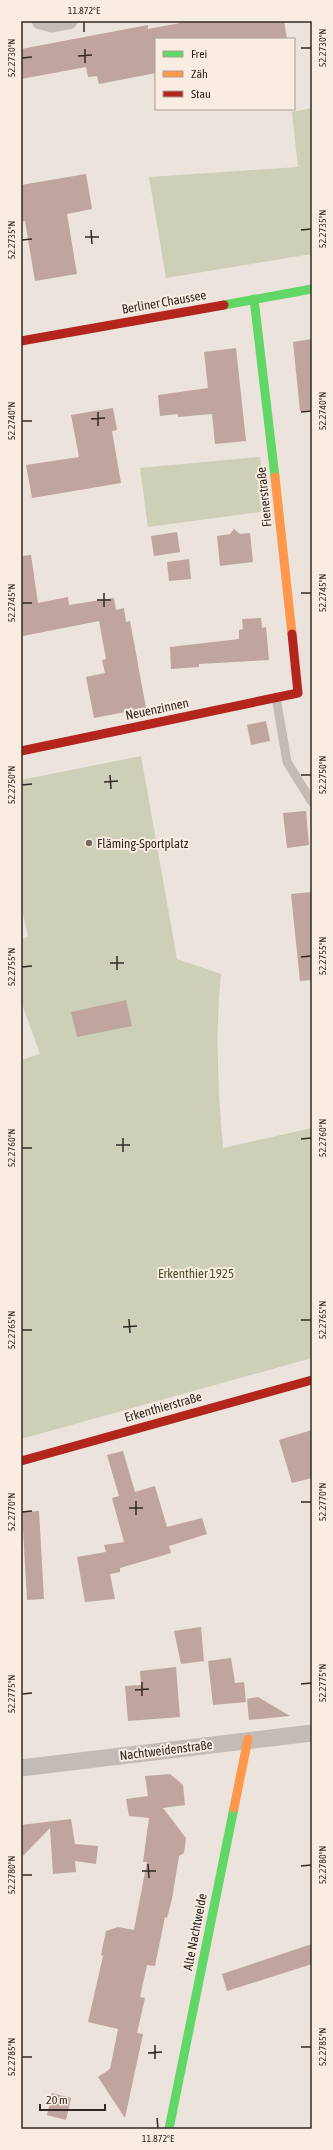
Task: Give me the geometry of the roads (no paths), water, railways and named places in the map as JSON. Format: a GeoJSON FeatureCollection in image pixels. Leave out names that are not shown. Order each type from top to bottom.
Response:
{"type":"FeatureCollection","features":[{"type":"Feature","properties":{"kind":"street"},"geometry":{"type":"LineString","coordinates":[[40,21],[52,24],[69,21]]}},
{"type":"Feature","properties":{"kind":"street","name":"Berliner Chaussee"},"geometry":{"type":"LineString","coordinates":[[21,341],[312,289]]}},
{"type":"Feature","properties":{"kind":"street","name":"Fienerstraße"},"geometry":{"type":"LineString","coordinates":[[254,299],[267,394],[298,693]]}},
{"type":"Feature","properties":{"kind":"street","name":"Neuenzinnen"},"geometry":{"type":"LineString","coordinates":[[21,751],[298,693]]}},
{"type":"Feature","properties":{"kind":"street","name":"Erkenthierstraße"},"geometry":{"type":"LineString","coordinates":[[21,1461],[312,1380]]}},
{"type":"Feature","properties":{"kind":"street","name":"Nachtweidenstraße"},"geometry":{"type":"LineString","coordinates":[[21,1768],[312,1733]]}},
{"type":"Feature","properties":{"kind":"street","name":"Alte Nachtweide"},"geometry":{"type":"LineString","coordinates":[[169,2129],[248,1740]]}},
{"type":"Feature","properties":{"kind":"lane"},"geometry":{"type":"LineString","coordinates":[[276,697],[287,762],[312,802]]}},
{"type":"Feature","properties":{"kind":"place","name":"Fläming-Sportplatz"},"geometry":{"type":"Point","coordinates":[89,843]}},
{"type":"Feature","properties":{"kind":"park label","name":"Erkenthier 1925"},"geometry":{"type":"Point","coordinates":[196,1273]}}]}
